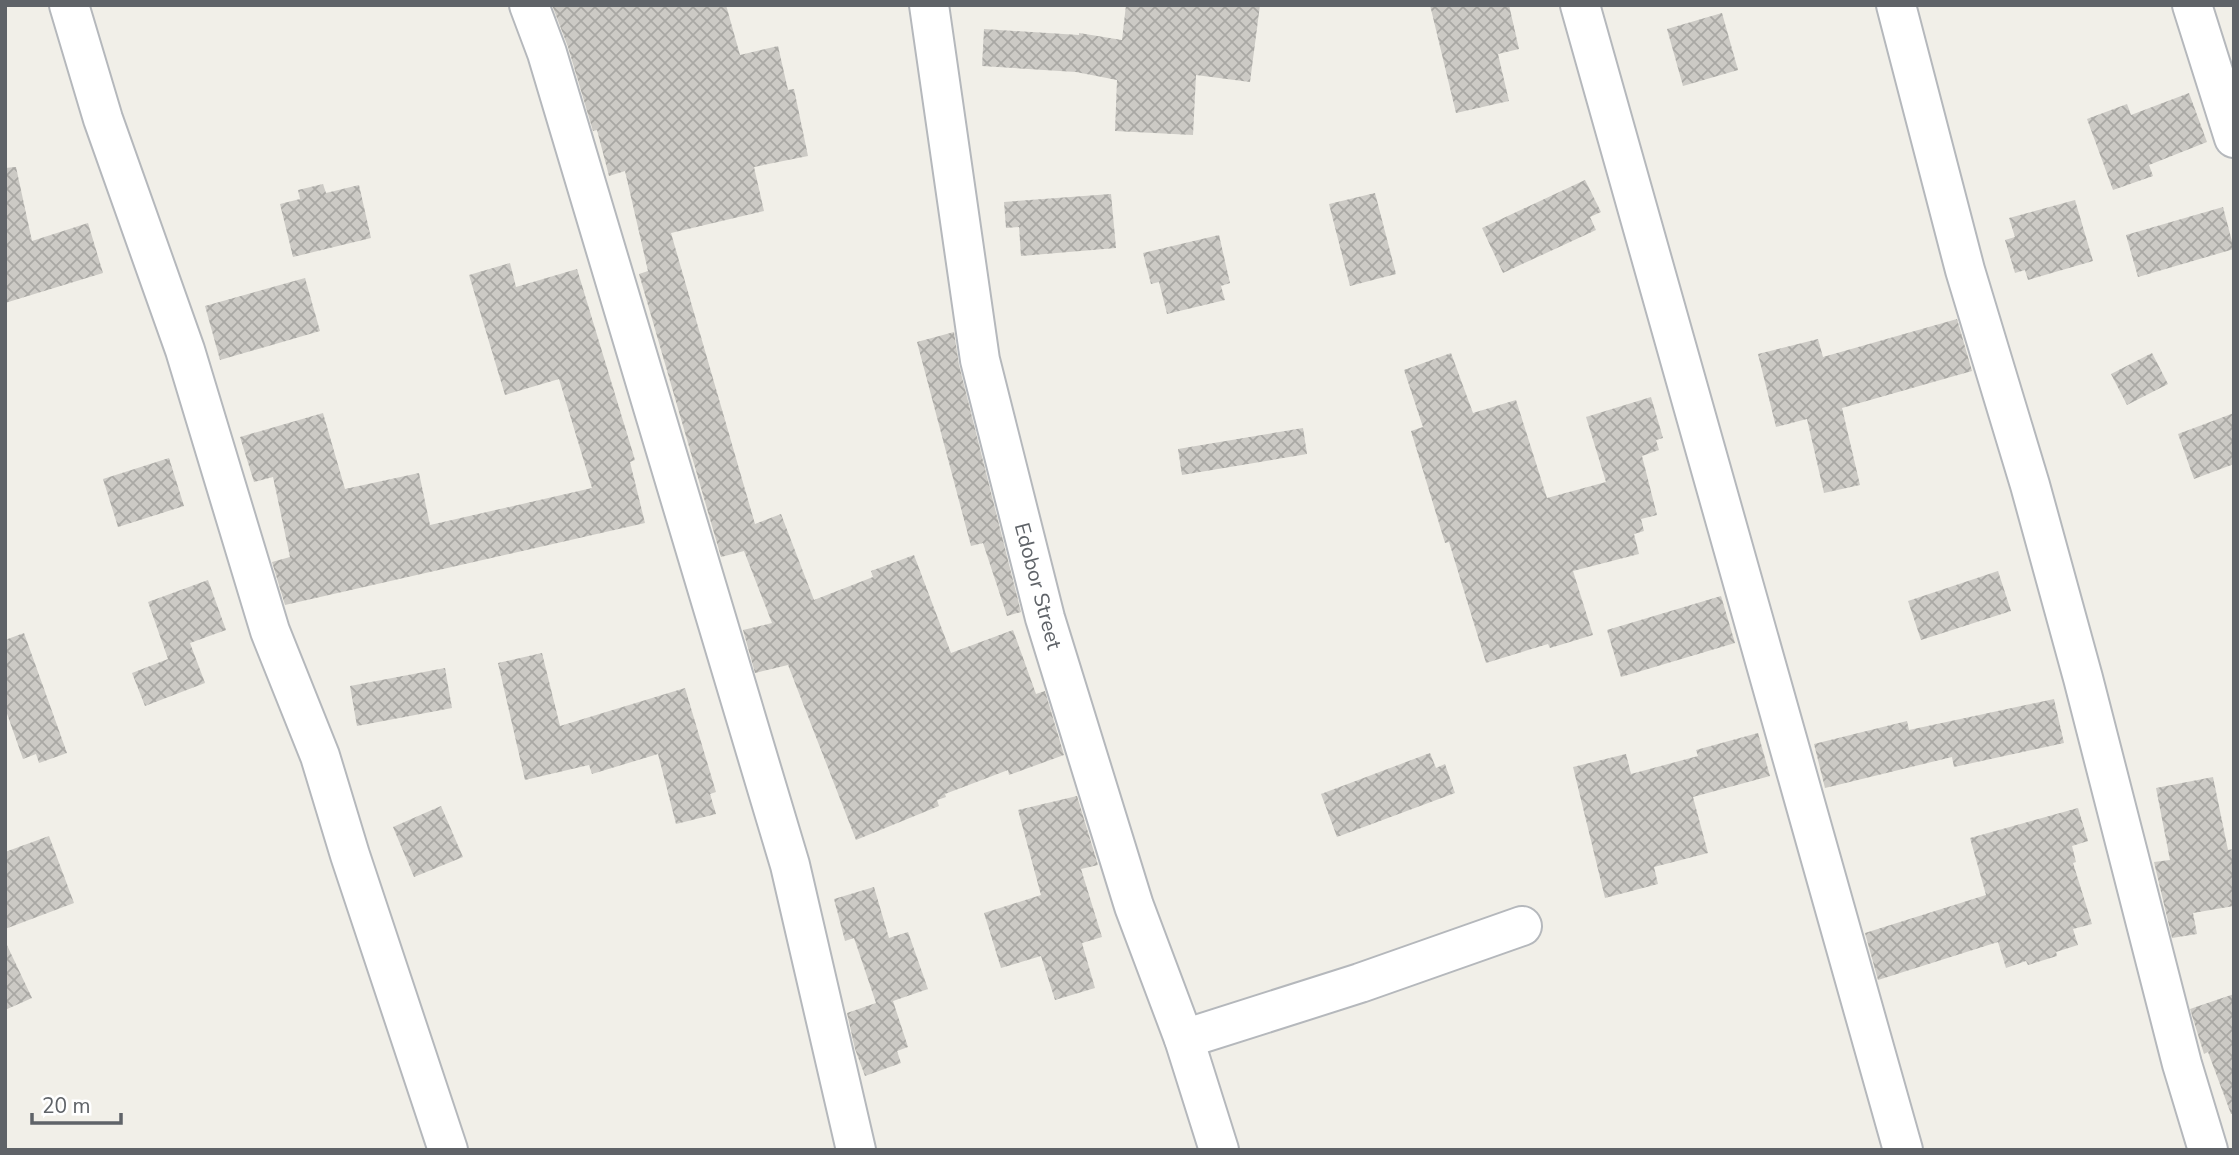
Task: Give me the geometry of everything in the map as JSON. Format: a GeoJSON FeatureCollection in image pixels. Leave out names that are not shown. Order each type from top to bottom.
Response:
{"type":"FeatureCollection","features":[{"type":"Feature","properties":{"kind":"street"},"geometry":{"type":"LineString","coordinates":[[69,5],[103,119],[185,350],[270,631],[320,756],[448,1150]]}},
{"type":"Feature","properties":{"kind":"street"},"geometry":{"type":"LineString","coordinates":[[529,5],[547,53],[790,864],[856,1150]]}},
{"type":"Feature","properties":{"kind":"street","name":"Edobor Street"},"geometry":{"type":"LineString","coordinates":[[929,5],[954,194],[983,372],[1045,618],[1134,906],[1184,1039],[1219,1150]]}},
{"type":"Feature","properties":{"kind":"street"},"geometry":{"type":"LineString","coordinates":[[1580,5],[1903,1150]]}},
{"type":"Feature","properties":{"kind":"street"},"geometry":{"type":"LineString","coordinates":[[1896,5],[1965,270],[2083,678],[2182,1064],[2208,1150]]}},
{"type":"Feature","properties":{"kind":"street"},"geometry":{"type":"LineString","coordinates":[[2192,5],[2234,138]]}},
{"type":"Feature","properties":{"kind":"street"},"geometry":{"type":"LineString","coordinates":[[1184,1039],[1360,984],[1522,926]]}},
{"type":"Feature","properties":{"kind":"building"},"geometry":{"type":"Polygon","coordinates":[[[552,5],[726,5],[740,55],[778,46],[788,90],[794,89],[808,156],[754,167],[764,211],[671,233],[755,524],[781,514],[814,600],[873,577],[871,571],[914,555],[951,653],[1013,630],[1036,694],[1045,691],[1064,755],[1009,775],[1008,770],[945,794],[946,797],[937,800],[939,806],[856,840],[788,665],[755,673],[743,630],[772,623],[744,551],[721,557],[639,274],[648,271],[625,171],[609,176],[597,130],[593,131],[568,47],[552,5]]]}},
{"type":"Feature","properties":{"kind":"building"},"geometry":{"type":"Polygon","coordinates":[[[1126,5],[1260,5],[1250,82],[1196,75],[1193,135],[1115,131],[1117,80],[1076,72],[982,66],[984,29],[1079,33],[1122,40],[1126,5]]]}},
{"type":"Feature","properties":{"kind":"building"},"geometry":{"type":"Polygon","coordinates":[[[1430,5],[1509,5],[1519,49],[1498,54],[1509,101],[1456,113],[1430,5]]]}},
{"type":"Feature","properties":{"kind":"building"},"geometry":{"type":"Polygon","coordinates":[[[1722,13],[1738,70],[1683,86],[1667,29],[1722,13]]]}},
{"type":"Feature","properties":{"kind":"building"},"geometry":{"type":"Polygon","coordinates":[[[2189,93],[2207,142],[2149,165],[2153,176],[2113,190],[2087,119],[2127,104],[2131,115],[2189,93]]]}},
{"type":"Feature","properties":{"kind":"building"},"geometry":{"type":"Polygon","coordinates":[[[16,167],[32,241],[88,223],[103,273],[5,303],[5,168],[16,167]]]}},
{"type":"Feature","properties":{"kind":"building"},"geometry":{"type":"Polygon","coordinates":[[[1585,180],[1601,212],[1590,217],[1596,230],[1503,273],[1482,228],[1585,180]]]}},
{"type":"Feature","properties":{"kind":"building"},"geometry":{"type":"Polygon","coordinates":[[[323,184],[326,193],[359,185],[371,238],[293,257],[280,204],[300,199],[298,190],[323,184]]]}},
{"type":"Feature","properties":{"kind":"building"},"geometry":{"type":"Polygon","coordinates":[[[1375,193],[1396,274],[1350,286],[1329,204],[1375,193]]]}},
{"type":"Feature","properties":{"kind":"building"},"geometry":{"type":"Polygon","coordinates":[[[1111,194],[1116,248],[1021,256],[1019,227],[1006,228],[1004,202],[1111,194]]]}},
{"type":"Feature","properties":{"kind":"building"},"geometry":{"type":"Polygon","coordinates":[[[2075,200],[2093,261],[2028,280],[2025,270],[2015,273],[2005,240],[2015,237],[2009,218],[2075,200]]]}},
{"type":"Feature","properties":{"kind":"building"},"geometry":{"type":"Polygon","coordinates":[[[2223,207],[2234,249],[2138,277],[2126,235],[2223,207]]]}},
{"type":"Feature","properties":{"kind":"building"},"geometry":{"type":"Polygon","coordinates":[[[1219,235],[1230,283],[1221,286],[1225,300],[1167,314],[1159,282],[1151,284],[1143,253],[1219,235]]]}},
{"type":"Feature","properties":{"kind":"building"},"geometry":{"type":"Polygon","coordinates":[[[510,263],[516,287],[577,269],[635,460],[630,462],[645,523],[285,605],[272,562],[290,557],[273,477],[254,482],[240,437],[323,413],[345,489],[419,473],[430,525],[592,488],[559,379],[505,395],[469,275],[510,263]]]}},
{"type":"Feature","properties":{"kind":"building"},"geometry":{"type":"Polygon","coordinates":[[[305,278],[320,331],[220,360],[205,306],[305,278]]]}},
{"type":"Feature","properties":{"kind":"building"},"geometry":{"type":"Polygon","coordinates":[[[1957,319],[1972,371],[1842,408],[1860,485],[1824,493],[1807,419],[1776,427],[1758,354],[1818,339],[1823,357],[1957,319]]]}},
{"type":"Feature","properties":{"kind":"building"},"geometry":{"type":"Polygon","coordinates":[[[954,332],[959,365],[1021,612],[1007,616],[983,543],[971,546],[917,342],[954,332]]]}},
{"type":"Feature","properties":{"kind":"building"},"geometry":{"type":"Polygon","coordinates":[[[1451,353],[1473,413],[1516,400],[1547,498],[1606,482],[1586,417],[1651,397],[1663,438],[1656,440],[1659,450],[1642,456],[1657,515],[1641,519],[1644,531],[1634,534],[1639,554],[1573,571],[1593,635],[1550,648],[1548,644],[1486,663],[1411,431],[1423,427],[1404,370],[1451,353]]]}},
{"type":"Feature","properties":{"kind":"building"},"geometry":{"type":"Polygon","coordinates":[[[2152,353],[2168,384],[2127,405],[2111,374],[2152,353]]]}},
{"type":"Feature","properties":{"kind":"building"},"geometry":{"type":"Polygon","coordinates":[[[2234,413],[2234,464],[2194,479],[2178,434],[2234,413]]]}},
{"type":"Feature","properties":{"kind":"building"},"geometry":{"type":"Polygon","coordinates":[[[1303,428],[1307,454],[1182,475],[1178,449],[1303,428]]]}},
{"type":"Feature","properties":{"kind":"building"},"geometry":{"type":"Polygon","coordinates":[[[169,458],[184,506],[118,527],[103,479],[169,458]]]}},
{"type":"Feature","properties":{"kind":"building"},"geometry":{"type":"Polygon","coordinates":[[[1998,571],[2011,611],[1921,640],[1908,601],[1998,571]]]}},
{"type":"Feature","properties":{"kind":"building"},"geometry":{"type":"Polygon","coordinates":[[[208,580],[226,630],[190,643],[205,683],[145,706],[132,673],[168,659],[148,602],[208,580]]]}},
{"type":"Feature","properties":{"kind":"building"},"geometry":{"type":"Polygon","coordinates":[[[1721,596],[1735,643],[1621,677],[1607,630],[1721,596]]]}},
{"type":"Feature","properties":{"kind":"building"},"geometry":{"type":"Polygon","coordinates":[[[24,633],[67,753],[39,763],[36,754],[23,759],[5,708],[5,640],[24,633]]]}},
{"type":"Feature","properties":{"kind":"building"},"geometry":{"type":"Polygon","coordinates":[[[542,653],[560,726],[685,688],[716,792],[710,794],[716,814],[676,824],[658,754],[592,774],[589,765],[525,780],[498,663],[542,653]]]}},
{"type":"Feature","properties":{"kind":"building"},"geometry":{"type":"Polygon","coordinates":[[[445,668],[452,708],[357,726],[350,686],[445,668]]]}},
{"type":"Feature","properties":{"kind":"building"},"geometry":{"type":"Polygon","coordinates":[[[2054,699],[2064,743],[1954,767],[1952,757],[1825,788],[1814,744],[1907,721],[1909,730],[2054,699]]]}},
{"type":"Feature","properties":{"kind":"building"},"geometry":{"type":"Polygon","coordinates":[[[1758,733],[1770,776],[1693,797],[1708,853],[1654,867],[1658,884],[1605,898],[1573,767],[1626,754],[1631,774],[1698,756],[1696,750],[1758,733]]]}},
{"type":"Feature","properties":{"kind":"building"},"geometry":{"type":"Polygon","coordinates":[[[1430,753],[1436,768],[1445,764],[1455,793],[1337,837],[1321,794],[1430,753]]]}},
{"type":"Feature","properties":{"kind":"building"},"geometry":{"type":"Polygon","coordinates":[[[2213,777],[2228,850],[2234,849],[2234,906],[2193,913],[2197,934],[2172,938],[2154,862],[2170,860],[2156,788],[2213,777]]]}},
{"type":"Feature","properties":{"kind":"building"},"geometry":{"type":"Polygon","coordinates":[[[1077,796],[1098,865],[1081,869],[1102,937],[1082,943],[1095,988],[1055,1000],[1041,956],[1001,968],[984,913],[1041,895],[1018,810],[1077,796]]]}},
{"type":"Feature","properties":{"kind":"building"},"geometry":{"type":"Polygon","coordinates":[[[441,806],[463,857],[414,877],[393,827],[441,806]]]}},
{"type":"Feature","properties":{"kind":"building"},"geometry":{"type":"Polygon","coordinates":[[[2078,808],[2088,841],[2072,846],[2076,862],[2073,863],[2092,924],[2073,929],[2078,945],[2056,952],[2057,956],[2028,965],[2026,961],[2006,968],[1998,942],[1878,980],[1865,933],[1986,895],[1970,838],[2078,808]]]}},
{"type":"Feature","properties":{"kind":"building"},"geometry":{"type":"Polygon","coordinates":[[[49,836],[74,903],[5,929],[5,852],[49,836]]]}},
{"type":"Feature","properties":{"kind":"building"},"geometry":{"type":"Polygon","coordinates":[[[874,887],[889,938],[908,932],[928,989],[893,1001],[908,1047],[897,1051],[901,1063],[865,1076],[855,1049],[847,1013],[876,1003],[854,938],[845,941],[834,899],[874,887]]]}},
{"type":"Feature","properties":{"kind":"building"},"geometry":{"type":"Polygon","coordinates":[[[5,941],[32,998],[5,1010],[5,941]]]}},
{"type":"Feature","properties":{"kind":"building"},"geometry":{"type":"Polygon","coordinates":[[[2234,994],[2234,1113],[2231,1114],[2208,1052],[2204,1054],[2190,1009],[2234,994]]]}}]}
